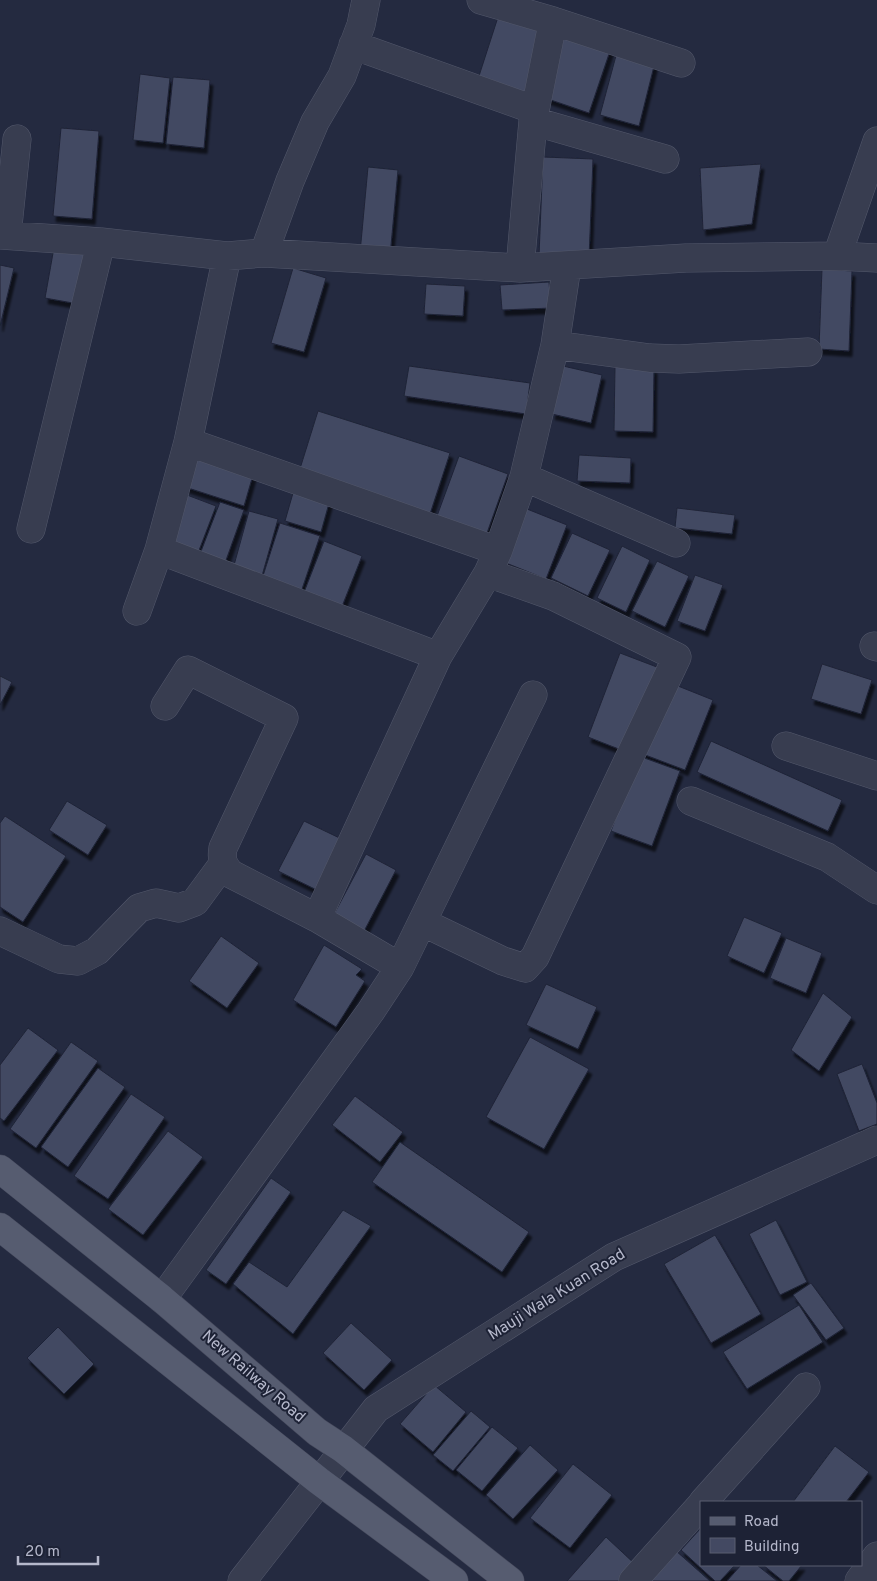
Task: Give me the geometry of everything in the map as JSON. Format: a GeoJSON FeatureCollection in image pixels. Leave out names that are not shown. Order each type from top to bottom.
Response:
{"type":"FeatureCollection","features":[{"type":"Feature","properties":{"kind":"main road","name":"New Railway Road"},"geometry":{"type":"LineString","coordinates":[[0,1169],[162,1299],[317,1432],[343,1449],[510,1581]]}},
{"type":"Feature","properties":{"kind":"main road"},"geometry":{"type":"LineString","coordinates":[[0,1227],[438,1576]]}},
{"type":"Feature","properties":{"kind":"main road"},"geometry":{"type":"LineString","coordinates":[[257,1432],[281,1401]]}},
{"type":"Feature","properties":{"kind":"street"},"geometry":{"type":"LineString","coordinates":[[264,253],[290,181],[315,122],[342,76],[361,25],[366,0]]}},
{"type":"Feature","properties":{"kind":"street"},"geometry":{"type":"LineString","coordinates":[[481,0],[553,21],[681,63]]}},
{"type":"Feature","properties":{"kind":"street"},"geometry":{"type":"LineString","coordinates":[[520,268],[534,116],[553,21]]}},
{"type":"Feature","properties":{"kind":"street"},"geometry":{"type":"LineString","coordinates":[[353,45],[534,116],[665,159]]}},
{"type":"Feature","properties":{"kind":"street"},"geometry":{"type":"LineString","coordinates":[[17,139],[4,235],[101,242],[227,256],[264,253],[520,268],[686,258],[837,256],[877,258]]}},
{"type":"Feature","properties":{"kind":"street"},"geometry":{"type":"LineString","coordinates":[[837,256],[877,141]]}},
{"type":"Feature","properties":{"kind":"street"},"geometry":{"type":"LineString","coordinates":[[31,530],[101,242]]}},
{"type":"Feature","properties":{"kind":"street"},"geometry":{"type":"LineString","coordinates":[[137,611],[159,550],[188,442],[227,256]]}},
{"type":"Feature","properties":{"kind":"street"},"geometry":{"type":"LineString","coordinates":[[317,918],[438,656],[493,562],[524,477],[555,345],[567,266]]}},
{"type":"Feature","properties":{"kind":"street"},"geometry":{"type":"LineString","coordinates":[[555,345],[650,358],[679,359],[709,359],[808,352]]}},
{"type":"Feature","properties":{"kind":"street"},"geometry":{"type":"LineString","coordinates":[[188,442],[493,562],[553,596],[677,657],[535,958],[525,968],[503,962],[422,922]]}},
{"type":"Feature","properties":{"kind":"street"},"geometry":{"type":"LineString","coordinates":[[524,477],[676,543]]}},
{"type":"Feature","properties":{"kind":"street"},"geometry":{"type":"LineString","coordinates":[[159,550],[438,656]]}},
{"type":"Feature","properties":{"kind":"street"},"geometry":{"type":"LineString","coordinates":[[165,706],[188,670],[284,718],[223,848],[223,864],[231,874],[317,918],[400,967]]}},
{"type":"Feature","properties":{"kind":"street"},"geometry":{"type":"LineString","coordinates":[[162,1299],[371,1011],[400,967],[533,695]]}},
{"type":"Feature","properties":{"kind":"street"},"geometry":{"type":"LineString","coordinates":[[786,746],[877,776]]}},
{"type":"Feature","properties":{"kind":"street"},"geometry":{"type":"LineString","coordinates":[[692,801],[827,857],[877,890]]}},
{"type":"Feature","properties":{"kind":"street"},"geometry":{"type":"LineString","coordinates":[[0,931],[59,959],[78,961],[97,951],[139,908],[156,903],[179,908],[195,902],[223,864]]}},
{"type":"Feature","properties":{"kind":"street","name":"Mauji Wala Kuan Road"},"geometry":{"type":"LineString","coordinates":[[242,1581],[376,1408],[614,1257],[877,1140]]}},
{"type":"Feature","properties":{"kind":"street"},"geometry":{"type":"LineString","coordinates":[[705,1501],[806,1387]]}},
{"type":"Feature","properties":{"kind":"street"},"geometry":{"type":"LineString","coordinates":[[634,1581],[700,1506]]}},
{"type":"Feature","properties":{"kind":"street"},"geometry":{"type":"LineString","coordinates":[[859,1581],[877,1556]]}},
{"type":"Feature","properties":{"kind":"building"},"geometry":{"type":"Polygon","coordinates":[[[498,17],[546,32],[526,94],[478,79],[498,17]]]}},
{"type":"Feature","properties":{"kind":"building"},"geometry":{"type":"Polygon","coordinates":[[[564,32],[611,48],[589,113],[542,97],[564,32]]]}},
{"type":"Feature","properties":{"kind":"building"},"geometry":{"type":"Polygon","coordinates":[[[617,52],[655,62],[639,126],[600,115],[617,52]]]}},
{"type":"Feature","properties":{"kind":"building"},"geometry":{"type":"Polygon","coordinates":[[[140,74],[170,78],[163,143],[133,140],[140,74]]]}},
{"type":"Feature","properties":{"kind":"building"},"geometry":{"type":"Polygon","coordinates":[[[173,77],[210,80],[204,148],[166,144],[173,77]]]}},
{"type":"Feature","properties":{"kind":"building"},"geometry":{"type":"Polygon","coordinates":[[[61,128],[99,131],[92,219],[53,216],[61,128]]]}},
{"type":"Feature","properties":{"kind":"building"},"geometry":{"type":"Polygon","coordinates":[[[543,157],[593,159],[589,258],[539,256],[543,157]]]}},
{"type":"Feature","properties":{"kind":"building"},"geometry":{"type":"Polygon","coordinates":[[[761,164],[752,224],[703,230],[700,168],[761,164]]]}},
{"type":"Feature","properties":{"kind":"building"},"geometry":{"type":"Polygon","coordinates":[[[368,167],[398,170],[390,256],[360,253],[368,167]]]}},
{"type":"Feature","properties":{"kind":"building"},"geometry":{"type":"Polygon","coordinates":[[[55,242],[94,249],[84,305],[45,298],[55,242]]]}},
{"type":"Feature","properties":{"kind":"building"},"geometry":{"type":"Polygon","coordinates":[[[0,265],[14,268],[0,326],[0,265]]]}},
{"type":"Feature","properties":{"kind":"building"},"geometry":{"type":"Polygon","coordinates":[[[293,268],[326,278],[304,352],[271,343],[293,268]]]}},
{"type":"Feature","properties":{"kind":"building"},"geometry":{"type":"Polygon","coordinates":[[[822,269],[852,271],[849,351],[819,349],[822,269]]]}},
{"type":"Feature","properties":{"kind":"building"},"geometry":{"type":"Polygon","coordinates":[[[549,282],[551,308],[502,310],[500,285],[549,282]]]}},
{"type":"Feature","properties":{"kind":"building"},"geometry":{"type":"Polygon","coordinates":[[[426,284],[465,286],[463,316],[424,314],[426,284]]]}},
{"type":"Feature","properties":{"kind":"building"},"geometry":{"type":"Polygon","coordinates":[[[409,366],[530,383],[526,414],[404,396],[409,366]]]}},
{"type":"Feature","properties":{"kind":"building"},"geometry":{"type":"Polygon","coordinates":[[[563,366],[602,375],[591,423],[552,414],[563,366]]]}},
{"type":"Feature","properties":{"kind":"building"},"geometry":{"type":"Polygon","coordinates":[[[615,367],[654,368],[653,432],[614,431],[615,367]]]}},
{"type":"Feature","properties":{"kind":"building"},"geometry":{"type":"Polygon","coordinates":[[[318,411],[450,453],[429,517],[298,475],[318,411]]]}},
{"type":"Feature","properties":{"kind":"building"},"geometry":{"type":"Polygon","coordinates":[[[579,455],[631,458],[630,483],[577,481],[579,455]]]}},
{"type":"Feature","properties":{"kind":"building"},"geometry":{"type":"Polygon","coordinates":[[[459,456],[508,474],[487,533],[437,516],[459,456]]]}},
{"type":"Feature","properties":{"kind":"building"},"geometry":{"type":"Polygon","coordinates":[[[194,457],[253,475],[244,506],[185,487],[194,457]]]}},
{"type":"Feature","properties":{"kind":"building"},"geometry":{"type":"Polygon","coordinates":[[[295,486],[331,496],[321,532],[285,521],[295,486]]]}},
{"type":"Feature","properties":{"kind":"building"},"geometry":{"type":"Polygon","coordinates":[[[187,495],[216,506],[198,553],[169,542],[187,495]]]}},
{"type":"Feature","properties":{"kind":"building"},"geometry":{"type":"Polygon","coordinates":[[[220,502],[244,510],[225,563],[200,554],[220,502]]]}},
{"type":"Feature","properties":{"kind":"building"},"geometry":{"type":"Polygon","coordinates":[[[522,507],[567,525],[546,579],[501,561],[522,507]]]}},
{"type":"Feature","properties":{"kind":"building"},"geometry":{"type":"Polygon","coordinates":[[[677,508],[735,515],[732,534],[675,528],[677,508]]]}},
{"type":"Feature","properties":{"kind":"building"},"geometry":{"type":"Polygon","coordinates":[[[249,511],[278,519],[260,583],[231,576],[249,511]]]}},
{"type":"Feature","properties":{"kind":"building"},"geometry":{"type":"Polygon","coordinates":[[[280,523],[320,536],[300,595],[261,582],[280,523]]]}},
{"type":"Feature","properties":{"kind":"building"},"geometry":{"type":"Polygon","coordinates":[[[572,533],[610,550],[588,596],[551,578],[572,533]]]}},
{"type":"Feature","properties":{"kind":"building"},"geometry":{"type":"Polygon","coordinates":[[[324,541],[362,556],[339,614],[301,600],[324,541]]]}},
{"type":"Feature","properties":{"kind":"building"},"geometry":{"type":"Polygon","coordinates":[[[622,546],[650,560],[626,612],[597,598],[622,546]]]}},
{"type":"Feature","properties":{"kind":"building"},"geometry":{"type":"Polygon","coordinates":[[[657,561],[689,576],[665,627],[632,611],[657,561]]]}},
{"type":"Feature","properties":{"kind":"building"},"geometry":{"type":"Polygon","coordinates":[[[695,575],[723,585],[705,631],[677,621],[695,575]]]}},
{"type":"Feature","properties":{"kind":"building"},"geometry":{"type":"Polygon","coordinates":[[[620,653],[662,669],[629,753],[588,737],[620,653]]]}},
{"type":"Feature","properties":{"kind":"building"},"geometry":{"type":"Polygon","coordinates":[[[822,664],[872,680],[861,714],[811,699],[822,664]]]}},
{"type":"Feature","properties":{"kind":"building"},"geometry":{"type":"Polygon","coordinates":[[[0,676],[12,682],[0,705],[0,676]]]}},
{"type":"Feature","properties":{"kind":"building"},"geometry":{"type":"Polygon","coordinates":[[[668,682],[713,700],[685,770],[640,753],[668,682]]]}},
{"type":"Feature","properties":{"kind":"building"},"geometry":{"type":"Polygon","coordinates":[[[711,741],[842,800],[828,831],[697,772],[711,741]]]}},
{"type":"Feature","properties":{"kind":"building"},"geometry":{"type":"Polygon","coordinates":[[[639,756],[680,771],[652,846],[611,831],[639,756]]]}},
{"type":"Feature","properties":{"kind":"building"},"geometry":{"type":"Polygon","coordinates":[[[67,801],[107,825],[88,855],[49,830],[67,801]]]}},
{"type":"Feature","properties":{"kind":"building"},"geometry":{"type":"Polygon","coordinates":[[[5,816],[66,856],[23,922],[0,907],[0,823],[5,816]]]}},
{"type":"Feature","properties":{"kind":"building"},"geometry":{"type":"Polygon","coordinates":[[[304,821],[350,843],[325,894],[278,871],[304,821]]]}},
{"type":"Feature","properties":{"kind":"building"},"geometry":{"type":"Polygon","coordinates":[[[366,854],[396,870],[362,935],[331,920],[366,854]]]}},
{"type":"Feature","properties":{"kind":"building"},"geometry":{"type":"Polygon","coordinates":[[[744,917],[782,933],[764,973],[727,956],[744,917]]]}},
{"type":"Feature","properties":{"kind":"building"},"geometry":{"type":"Polygon","coordinates":[[[221,936],[259,963],[227,1008],[189,981],[221,936]]]}},
{"type":"Feature","properties":{"kind":"building"},"geometry":{"type":"Polygon","coordinates":[[[786,938],[822,953],[806,993],[770,978],[786,938]]]}},
{"type":"Feature","properties":{"kind":"building"},"geometry":{"type":"Polygon","coordinates":[[[324,945],[362,969],[356,975],[365,981],[336,1027],[293,1000],[324,945]]]}},
{"type":"Feature","properties":{"kind":"building"},"geometry":{"type":"Polygon","coordinates":[[[546,984],[597,1007],[578,1049],[526,1025],[546,984]]]}},
{"type":"Feature","properties":{"kind":"building"},"geometry":{"type":"Polygon","coordinates":[[[823,993],[852,1017],[819,1071],[791,1050],[823,993]]]}},
{"type":"Feature","properties":{"kind":"building"},"geometry":{"type":"Polygon","coordinates":[[[28,1028],[58,1050],[4,1121],[0,1118],[0,1065],[28,1028]]]}},
{"type":"Feature","properties":{"kind":"building"},"geometry":{"type":"Polygon","coordinates":[[[530,1037],[589,1069],[544,1149],[486,1117],[530,1037]]]}},
{"type":"Feature","properties":{"kind":"building"},"geometry":{"type":"Polygon","coordinates":[[[71,1042],[98,1061],[36,1148],[10,1129],[71,1042]]]}},
{"type":"Feature","properties":{"kind":"building"},"geometry":{"type":"Polygon","coordinates":[[[862,1064],[877,1103],[877,1124],[859,1131],[837,1074],[862,1064]]]}},
{"type":"Feature","properties":{"kind":"building"},"geometry":{"type":"Polygon","coordinates":[[[98,1068],[125,1087],[68,1167],[41,1147],[98,1068]]]}},
{"type":"Feature","properties":{"kind":"building"},"geometry":{"type":"Polygon","coordinates":[[[131,1094],[165,1117],[108,1199],[74,1176],[131,1094]]]}},
{"type":"Feature","properties":{"kind":"building"},"geometry":{"type":"Polygon","coordinates":[[[355,1096],[403,1132],[380,1162],[332,1125],[355,1096]]]}},
{"type":"Feature","properties":{"kind":"building"},"geometry":{"type":"Polygon","coordinates":[[[168,1131],[203,1157],[143,1235],[108,1209],[168,1131]]]}},
{"type":"Feature","properties":{"kind":"building"},"geometry":{"type":"Polygon","coordinates":[[[400,1142],[529,1232],[502,1272],[372,1182],[400,1142]]]}},
{"type":"Feature","properties":{"kind":"building"},"geometry":{"type":"Polygon","coordinates":[[[271,1178],[291,1192],[226,1284],[206,1270],[271,1178]]]}},
{"type":"Feature","properties":{"kind":"building"},"geometry":{"type":"Polygon","coordinates":[[[343,1210],[371,1226],[293,1334],[233,1284],[249,1262],[287,1287],[343,1210]]]}},
{"type":"Feature","properties":{"kind":"building"},"geometry":{"type":"Polygon","coordinates":[[[776,1220],[807,1282],[780,1295],[749,1234],[776,1220]]]}},
{"type":"Feature","properties":{"kind":"building"},"geometry":{"type":"Polygon","coordinates":[[[715,1235],[761,1314],[711,1343],[664,1264],[715,1235]]]}},
{"type":"Feature","properties":{"kind":"building"},"geometry":{"type":"Polygon","coordinates":[[[811,1283],[844,1328],[826,1340],[793,1295],[811,1283]]]}},
{"type":"Feature","properties":{"kind":"building"},"geometry":{"type":"Polygon","coordinates":[[[799,1305],[823,1342],[747,1389],[723,1352],[799,1305]]]}},
{"type":"Feature","properties":{"kind":"building"},"geometry":{"type":"Polygon","coordinates":[[[351,1323],[392,1360],[364,1390],[323,1353],[351,1323]]]}},
{"type":"Feature","properties":{"kind":"building"},"geometry":{"type":"Polygon","coordinates":[[[58,1327],[94,1364],[64,1394],[27,1358],[58,1327]]]}},
{"type":"Feature","properties":{"kind":"building"},"geometry":{"type":"Polygon","coordinates":[[[434,1385],[466,1412],[433,1452],[400,1424],[434,1385]]]}},
{"type":"Feature","properties":{"kind":"building"},"geometry":{"type":"Polygon","coordinates":[[[471,1411],[490,1427],[453,1471],[433,1455],[471,1411]]]}},
{"type":"Feature","properties":{"kind":"building"},"geometry":{"type":"Polygon","coordinates":[[[492,1427],[518,1448],[482,1491],[456,1470],[492,1427]]]}},
{"type":"Feature","properties":{"kind":"building"},"geometry":{"type":"Polygon","coordinates":[[[530,1445],[558,1470],[513,1519],[486,1495],[530,1445]]]}},
{"type":"Feature","properties":{"kind":"building"},"geometry":{"type":"Polygon","coordinates":[[[835,1446],[869,1472],[847,1501],[794,1501],[835,1446]]]}},
{"type":"Feature","properties":{"kind":"building"},"geometry":{"type":"Polygon","coordinates":[[[573,1464],[612,1495],[570,1548],[530,1518],[573,1464]]]}},
{"type":"Feature","properties":{"kind":"building"},"geometry":{"type":"Polygon","coordinates":[[[700,1529],[700,1566],[734,1566],[720,1581],[715,1581],[681,1550],[700,1529]]]}},
{"type":"Feature","properties":{"kind":"building"},"geometry":{"type":"Polygon","coordinates":[[[606,1537],[637,1566],[623,1581],[567,1581],[606,1537]]]}},
{"type":"Feature","properties":{"kind":"building"},"geometry":{"type":"Polygon","coordinates":[[[675,1550],[710,1581],[648,1581],[675,1550]]]}},
{"type":"Feature","properties":{"kind":"building"},"geometry":{"type":"Polygon","coordinates":[[[740,1566],[758,1566],[777,1581],[727,1581],[740,1566]]]}},
{"type":"Feature","properties":{"kind":"building"},"geometry":{"type":"Polygon","coordinates":[[[764,1566],[801,1566],[789,1581],[783,1581],[764,1566]]]}}]}
